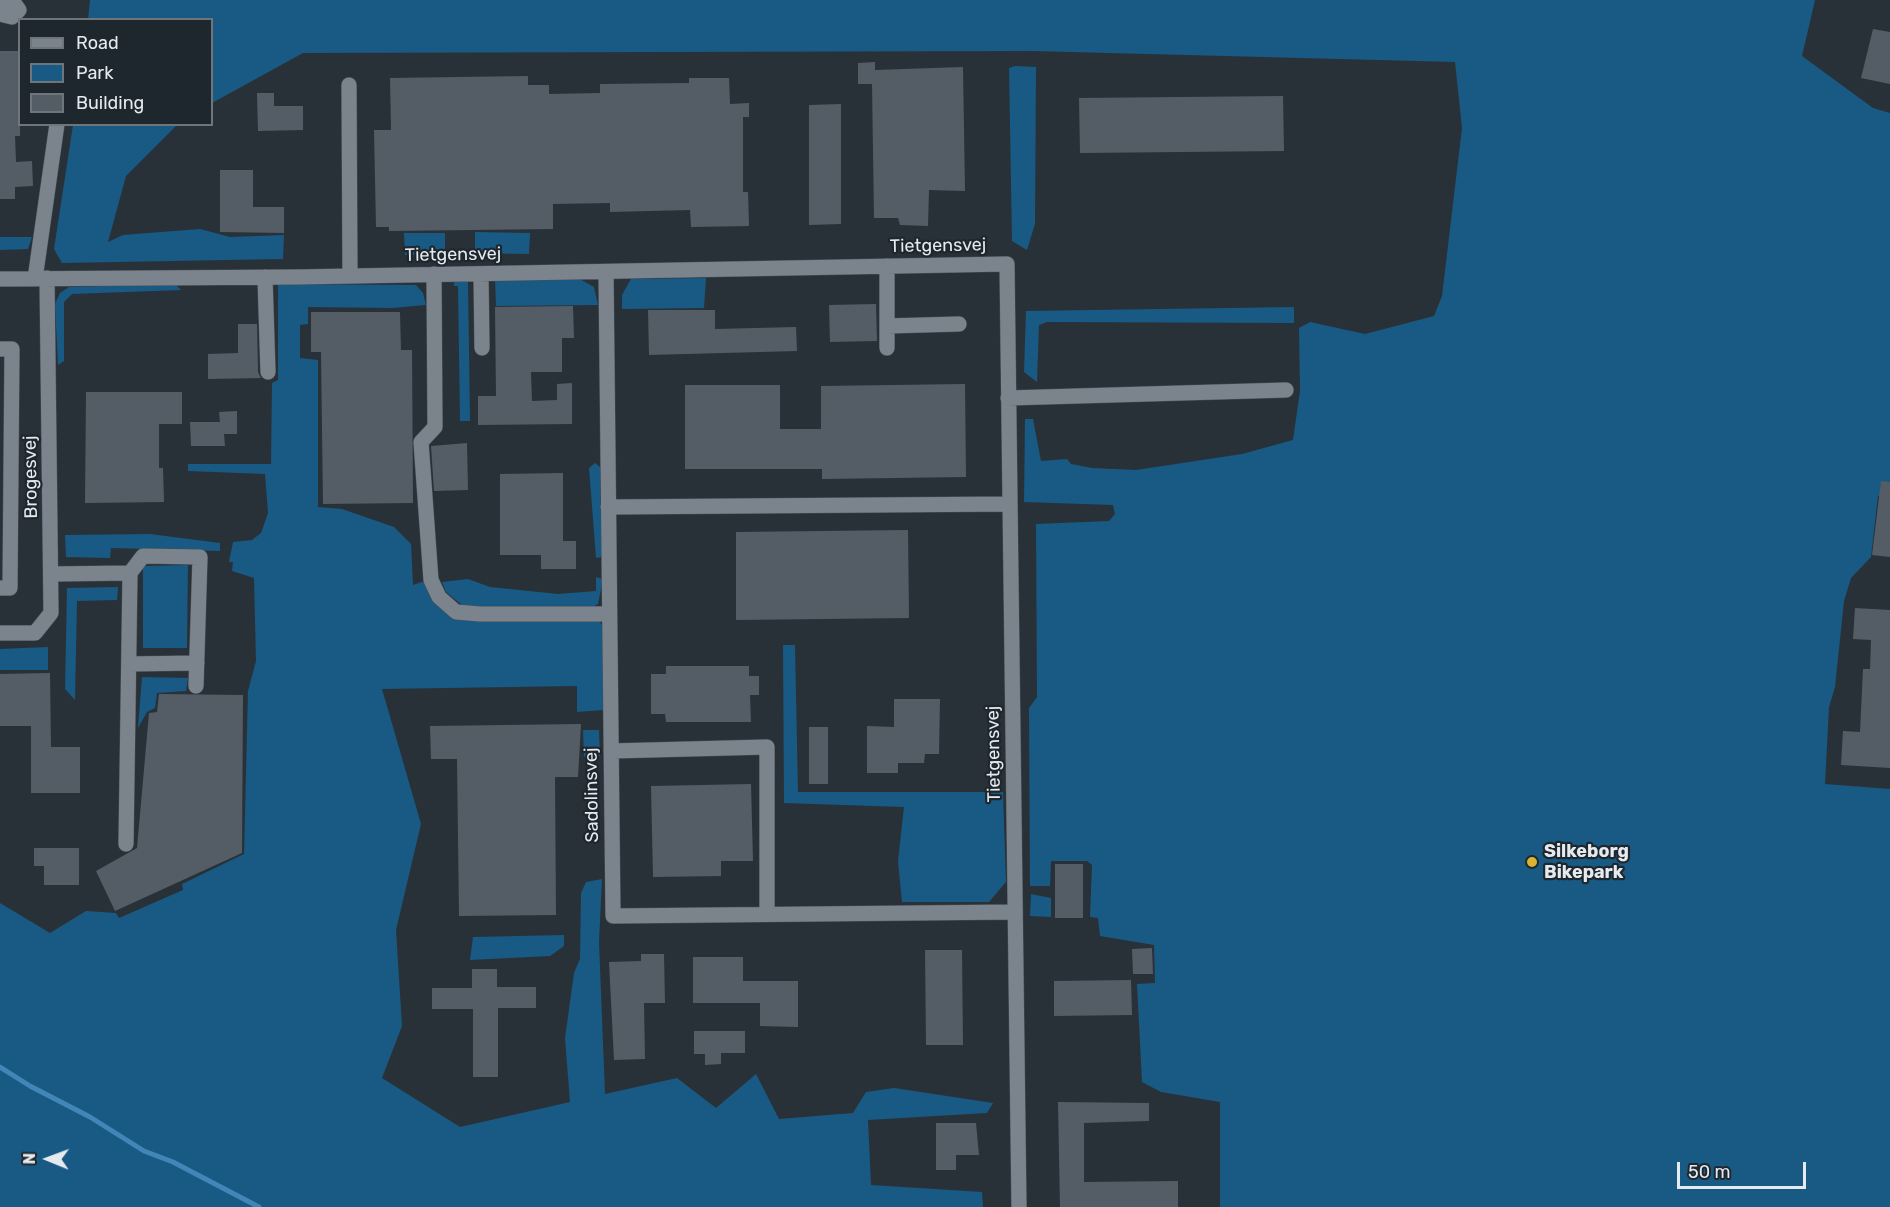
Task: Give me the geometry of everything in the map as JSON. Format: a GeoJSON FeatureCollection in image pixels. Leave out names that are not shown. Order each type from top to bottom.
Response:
{"type":"FeatureCollection","features":[{"type":"Feature","properties":{"kind":"street"},"geometry":{"type":"LineString","coordinates":[[0,5],[14,3],[19,10],[12,17],[0,14]]}},
{"type":"Feature","properties":{"kind":"street"},"geometry":{"type":"LineString","coordinates":[[349,86],[350,276]]}},
{"type":"Feature","properties":{"kind":"street","name":"Brogesvej"},"geometry":{"type":"LineString","coordinates":[[0,633],[35,633],[51,613],[52,574],[41,278],[57,126]]}},
{"type":"Feature","properties":{"kind":"street","name":"Tietgensvej"},"geometry":{"type":"LineString","coordinates":[[0,279],[350,276],[1006,264],[1019,1207]]}},
{"type":"Feature","properties":{"kind":"street"},"geometry":{"type":"LineString","coordinates":[[887,266],[887,348]]}},
{"type":"Feature","properties":{"kind":"street","name":"Sadolinsvej"},"geometry":{"type":"LineString","coordinates":[[606,272],[613,915],[1015,912]]}},
{"type":"Feature","properties":{"kind":"street"},"geometry":{"type":"LineString","coordinates":[[434,274],[435,427],[421,442],[430,580],[439,597],[456,612],[609,614]]}},
{"type":"Feature","properties":{"kind":"street"},"geometry":{"type":"LineString","coordinates":[[481,274],[482,348]]}},
{"type":"Feature","properties":{"kind":"street"},"geometry":{"type":"LineString","coordinates":[[265,277],[268,372]]}},
{"type":"Feature","properties":{"kind":"street"},"geometry":{"type":"LineString","coordinates":[[887,326],[959,324]]}},
{"type":"Feature","properties":{"kind":"street"},"geometry":{"type":"LineString","coordinates":[[0,349],[12,349],[10,588],[0,588]]}},
{"type":"Feature","properties":{"kind":"street"},"geometry":{"type":"LineString","coordinates":[[1008,398],[1286,390]]}},
{"type":"Feature","properties":{"kind":"street"},"geometry":{"type":"LineString","coordinates":[[608,507],[1010,504]]}},
{"type":"Feature","properties":{"kind":"street"},"geometry":{"type":"LineString","coordinates":[[126,844],[130,573],[143,556],[200,557],[196,686]]}},
{"type":"Feature","properties":{"kind":"street"},"geometry":{"type":"LineString","coordinates":[[52,574],[130,573]]}},
{"type":"Feature","properties":{"kind":"street"},"geometry":{"type":"LineString","coordinates":[[129,664],[197,663]]}},
{"type":"Feature","properties":{"kind":"street"},"geometry":{"type":"LineString","coordinates":[[611,751],[767,747],[767,914]]}},
{"type":"Feature","properties":{"kind":"green space"},"geometry":{"type":"Polygon","coordinates":[[[90,0],[1815,0],[1802,56],[1873,108],[1890,113],[1890,496],[1878,496],[1871,557],[1851,578],[1844,601],[1835,687],[1829,707],[1825,784],[1890,789],[1890,1207],[1220,1207],[1220,1102],[1161,1092],[1142,1082],[1137,984],[1155,983],[1154,945],[1100,936],[1098,918],[1090,917],[1092,865],[1087,861],[1051,861],[1050,886],[1030,886],[1029,708],[1037,697],[1036,524],[1109,521],[1115,514],[1113,505],[1024,502],[1025,419],[1033,419],[1041,461],[1067,459],[1071,464],[1092,468],[1136,470],[1242,454],[1293,440],[1300,391],[1299,328],[1310,322],[1365,334],[1434,316],[1442,296],[1462,128],[1455,62],[1033,51],[303,53],[213,102],[213,18],[88,18],[90,0]]]}},
{"type":"Feature","properties":{"kind":"green space"},"geometry":{"type":"Polygon","coordinates":[[[1036,67],[1035,224],[1027,250],[1012,241],[1009,68],[1036,67]]]}},
{"type":"Feature","properties":{"kind":"green space"},"geometry":{"type":"Polygon","coordinates":[[[73,126],[176,126],[126,176],[108,242],[123,235],[200,229],[230,237],[284,235],[283,259],[62,263],[54,249],[73,126]]]}},
{"type":"Feature","properties":{"kind":"green space"},"geometry":{"type":"Polygon","coordinates":[[[475,232],[530,233],[529,254],[475,253],[475,232]]]}},
{"type":"Feature","properties":{"kind":"green space"},"geometry":{"type":"Polygon","coordinates":[[[404,233],[445,233],[445,255],[405,255],[404,233]]]}},
{"type":"Feature","properties":{"kind":"green space"},"geometry":{"type":"Polygon","coordinates":[[[0,237],[32,237],[28,249],[0,250],[0,237]]]}},
{"type":"Feature","properties":{"kind":"green space"},"geometry":{"type":"Polygon","coordinates":[[[576,277],[594,287],[598,305],[496,306],[495,278],[576,277]]]}},
{"type":"Feature","properties":{"kind":"green space"},"geometry":{"type":"Polygon","coordinates":[[[706,278],[704,308],[622,309],[622,295],[631,279],[706,278]]]}},
{"type":"Feature","properties":{"kind":"green space"},"geometry":{"type":"Polygon","coordinates":[[[454,280],[468,280],[470,421],[460,421],[458,286],[454,286],[454,280]]]}},
{"type":"Feature","properties":{"kind":"green space"},"geometry":{"type":"Polygon","coordinates":[[[175,284],[181,290],[72,294],[64,302],[64,361],[58,365],[55,304],[60,293],[69,287],[175,284]]]}},
{"type":"Feature","properties":{"kind":"green space"},"geometry":{"type":"Polygon","coordinates":[[[278,284],[416,285],[423,293],[426,305],[392,308],[308,307],[308,324],[300,325],[300,358],[318,360],[318,507],[342,509],[394,527],[411,544],[413,585],[425,581],[430,596],[440,606],[599,621],[603,626],[603,710],[577,712],[577,686],[382,689],[421,824],[396,930],[402,1026],[382,1078],[460,1127],[570,1102],[565,1038],[574,973],[580,959],[581,893],[586,882],[602,879],[599,942],[605,1094],[677,1078],[716,1108],[756,1074],[779,1119],[853,1113],[866,1092],[894,1088],[993,1103],[987,1113],[868,1120],[871,1185],[982,1192],[983,1207],[0,1207],[0,903],[50,933],[86,911],[116,913],[119,918],[183,890],[182,884],[244,854],[248,691],[256,661],[254,578],[232,571],[233,562],[229,562],[233,542],[252,540],[261,533],[268,513],[265,474],[188,471],[188,464],[271,464],[272,383],[278,380],[278,284]]]}},
{"type":"Feature","properties":{"kind":"green space"},"geometry":{"type":"Polygon","coordinates":[[[1294,307],[1294,323],[1047,322],[1039,325],[1037,382],[1024,372],[1026,311],[1294,307]]]}},
{"type":"Feature","properties":{"kind":"green space"},"geometry":{"type":"Polygon","coordinates":[[[595,463],[600,467],[602,557],[596,558],[589,468],[595,463]]]}},
{"type":"Feature","properties":{"kind":"green space"},"geometry":{"type":"Polygon","coordinates":[[[150,534],[220,543],[220,551],[111,548],[110,558],[66,557],[65,535],[150,534]]]}},
{"type":"Feature","properties":{"kind":"green space"},"geometry":{"type":"Polygon","coordinates":[[[188,565],[187,648],[143,648],[143,566],[188,565]]]}},
{"type":"Feature","properties":{"kind":"green space"},"geometry":{"type":"Polygon","coordinates":[[[596,577],[603,579],[598,604],[589,609],[562,613],[463,606],[446,592],[442,582],[468,579],[490,587],[558,594],[596,591],[596,577]]]}},
{"type":"Feature","properties":{"kind":"green space"},"geometry":{"type":"Polygon","coordinates":[[[118,587],[117,600],[77,601],[75,700],[65,689],[67,588],[118,587]]]}},
{"type":"Feature","properties":{"kind":"green space"},"geometry":{"type":"Polygon","coordinates":[[[783,645],[795,645],[798,792],[1003,792],[1006,882],[989,902],[902,902],[898,861],[904,807],[784,803],[783,645]]]}},
{"type":"Feature","properties":{"kind":"green space"},"geometry":{"type":"Polygon","coordinates":[[[48,647],[48,670],[0,670],[0,649],[48,647]]]}},
{"type":"Feature","properties":{"kind":"green space"},"geometry":{"type":"Polygon","coordinates":[[[142,677],[188,678],[186,691],[157,693],[155,708],[147,712],[138,728],[142,677]]]}},
{"type":"Feature","properties":{"kind":"green space"},"geometry":{"type":"Polygon","coordinates":[[[583,730],[599,730],[600,756],[584,757],[583,730]]]}},
{"type":"Feature","properties":{"kind":"green space"},"geometry":{"type":"Polygon","coordinates":[[[1031,894],[1051,898],[1051,917],[1030,916],[1031,894]]]}},
{"type":"Feature","properties":{"kind":"green space"},"geometry":{"type":"Polygon","coordinates":[[[564,935],[564,946],[550,956],[470,960],[473,937],[564,935]]]}},
{"type":"Feature","properties":{"kind":"building"},"geometry":{"type":"Polygon","coordinates":[[[1873,29],[1890,32],[1890,84],[1861,78],[1873,29]]]}},
{"type":"Feature","properties":{"kind":"building"},"geometry":{"type":"Polygon","coordinates":[[[0,51],[18,51],[20,136],[15,136],[16,162],[32,161],[33,186],[15,187],[15,199],[0,199],[0,51]]]}},
{"type":"Feature","properties":{"kind":"building"},"geometry":{"type":"Polygon","coordinates":[[[875,62],[875,70],[963,67],[965,191],[929,190],[928,226],[900,225],[898,218],[874,218],[872,84],[858,84],[858,63],[875,62]]]}},
{"type":"Feature","properties":{"kind":"building"},"geometry":{"type":"Polygon","coordinates":[[[528,76],[528,85],[549,85],[549,94],[600,93],[600,84],[689,83],[689,78],[729,78],[730,104],[749,103],[749,117],[743,117],[743,192],[748,192],[749,226],[691,227],[690,210],[610,212],[610,203],[553,204],[553,229],[389,231],[389,227],[376,227],[374,130],[391,130],[390,78],[528,76]]]}},
{"type":"Feature","properties":{"kind":"building"},"geometry":{"type":"Polygon","coordinates":[[[257,93],[274,93],[274,106],[303,106],[303,130],[258,131],[257,93]]]}},
{"type":"Feature","properties":{"kind":"building"},"geometry":{"type":"Polygon","coordinates":[[[1283,96],[1284,151],[1080,153],[1079,98],[1283,96]]]}},
{"type":"Feature","properties":{"kind":"building"},"geometry":{"type":"Polygon","coordinates":[[[841,104],[841,224],[809,225],[809,105],[841,104]]]}},
{"type":"Feature","properties":{"kind":"building"},"geometry":{"type":"Polygon","coordinates":[[[220,170],[253,170],[253,207],[284,207],[284,233],[220,232],[220,170]]]}},
{"type":"Feature","properties":{"kind":"building"},"geometry":{"type":"Polygon","coordinates":[[[876,304],[877,341],[830,342],[829,305],[876,304]]]}},
{"type":"Feature","properties":{"kind":"building"},"geometry":{"type":"Polygon","coordinates":[[[573,306],[574,338],[562,338],[562,372],[531,372],[532,401],[557,400],[557,384],[572,383],[572,424],[478,425],[478,396],[496,396],[495,307],[573,306]]]}},
{"type":"Feature","properties":{"kind":"building"},"geometry":{"type":"Polygon","coordinates":[[[648,310],[715,310],[715,329],[796,327],[797,351],[649,355],[648,310]]]}},
{"type":"Feature","properties":{"kind":"building"},"geometry":{"type":"Polygon","coordinates":[[[311,312],[400,312],[401,350],[412,350],[413,503],[323,504],[321,352],[311,352],[311,312]]]}},
{"type":"Feature","properties":{"kind":"building"},"geometry":{"type":"Polygon","coordinates":[[[238,324],[257,324],[258,372],[261,378],[208,379],[208,354],[238,353],[238,324]]]}},
{"type":"Feature","properties":{"kind":"building"},"geometry":{"type":"Polygon","coordinates":[[[965,384],[966,477],[822,479],[822,469],[685,469],[685,385],[780,385],[780,429],[821,429],[821,386],[965,384]]]}},
{"type":"Feature","properties":{"kind":"building"},"geometry":{"type":"Polygon","coordinates":[[[86,392],[182,392],[182,424],[159,424],[159,468],[163,468],[164,502],[85,503],[86,392]]]}},
{"type":"Feature","properties":{"kind":"building"},"geometry":{"type":"Polygon","coordinates":[[[237,411],[237,434],[224,434],[225,446],[191,446],[190,422],[220,422],[219,412],[237,411]]]}},
{"type":"Feature","properties":{"kind":"building"},"geometry":{"type":"Polygon","coordinates":[[[467,443],[468,490],[434,491],[431,446],[467,443]]]}},
{"type":"Feature","properties":{"kind":"building"},"geometry":{"type":"Polygon","coordinates":[[[563,473],[563,541],[576,541],[576,569],[541,569],[541,555],[500,555],[500,474],[563,473]]]}},
{"type":"Feature","properties":{"kind":"building"},"geometry":{"type":"Polygon","coordinates":[[[1881,481],[1890,482],[1890,557],[1872,555],[1881,481]]]}},
{"type":"Feature","properties":{"kind":"building"},"geometry":{"type":"Polygon","coordinates":[[[908,530],[909,618],[736,620],[736,532],[908,530]]]}},
{"type":"Feature","properties":{"kind":"building"},"geometry":{"type":"Polygon","coordinates":[[[1855,608],[1890,610],[1890,768],[1841,765],[1843,731],[1860,732],[1863,669],[1870,669],[1871,640],[1853,639],[1855,608]]]}},
{"type":"Feature","properties":{"kind":"building"},"geometry":{"type":"Polygon","coordinates":[[[666,666],[749,666],[749,676],[759,676],[759,695],[750,695],[751,722],[666,722],[665,714],[651,714],[651,674],[666,674],[666,666]]]}},
{"type":"Feature","properties":{"kind":"building"},"geometry":{"type":"Polygon","coordinates":[[[50,673],[51,747],[80,747],[80,793],[31,793],[31,726],[0,726],[0,674],[50,673]]]}},
{"type":"Feature","properties":{"kind":"building"},"geometry":{"type":"Polygon","coordinates":[[[159,694],[243,695],[242,853],[115,911],[96,871],[137,848],[149,713],[157,712],[159,694]]]}},
{"type":"Feature","properties":{"kind":"building"},"geometry":{"type":"Polygon","coordinates":[[[894,699],[940,699],[939,754],[925,754],[924,763],[898,763],[898,773],[867,773],[867,726],[894,727],[894,699]]]}},
{"type":"Feature","properties":{"kind":"building"},"geometry":{"type":"Polygon","coordinates":[[[581,724],[578,777],[555,777],[556,915],[459,916],[457,759],[431,759],[430,726],[581,724]]]}},
{"type":"Feature","properties":{"kind":"building"},"geometry":{"type":"Polygon","coordinates":[[[809,727],[828,727],[828,784],[809,784],[809,727]]]}},
{"type":"Feature","properties":{"kind":"building"},"geometry":{"type":"Polygon","coordinates":[[[751,784],[753,861],[721,861],[721,876],[653,877],[651,786],[751,784]]]}},
{"type":"Feature","properties":{"kind":"building"},"geometry":{"type":"Polygon","coordinates":[[[34,848],[79,848],[79,885],[44,885],[44,866],[34,866],[34,848]]]}},
{"type":"Feature","properties":{"kind":"building"},"geometry":{"type":"Polygon","coordinates":[[[1055,864],[1083,864],[1083,918],[1055,918],[1055,864]]]}},
{"type":"Feature","properties":{"kind":"building"},"geometry":{"type":"Polygon","coordinates":[[[1152,948],[1153,974],[1133,974],[1132,949],[1152,948]]]}},
{"type":"Feature","properties":{"kind":"building"},"geometry":{"type":"Polygon","coordinates":[[[925,950],[962,950],[963,1045],[926,1045],[925,950]]]}},
{"type":"Feature","properties":{"kind":"building"},"geometry":{"type":"Polygon","coordinates":[[[641,954],[664,954],[665,1003],[644,1003],[645,1059],[614,1060],[609,962],[641,961],[641,954]]]}},
{"type":"Feature","properties":{"kind":"building"},"geometry":{"type":"Polygon","coordinates":[[[693,957],[743,957],[743,981],[798,981],[798,1027],[760,1026],[760,1003],[693,1003],[693,957]]]}},
{"type":"Feature","properties":{"kind":"building"},"geometry":{"type":"Polygon","coordinates":[[[472,969],[497,969],[497,987],[536,987],[536,1008],[498,1008],[498,1077],[473,1077],[473,1009],[432,1009],[432,988],[472,988],[472,969]]]}},
{"type":"Feature","properties":{"kind":"building"},"geometry":{"type":"Polygon","coordinates":[[[1131,980],[1132,1015],[1054,1016],[1054,981],[1131,980]]]}},
{"type":"Feature","properties":{"kind":"building"},"geometry":{"type":"Polygon","coordinates":[[[694,1031],[745,1031],[745,1053],[721,1053],[721,1064],[705,1065],[705,1054],[694,1054],[694,1031]]]}},
{"type":"Feature","properties":{"kind":"building"},"geometry":{"type":"Polygon","coordinates":[[[1058,1102],[1149,1103],[1149,1121],[1084,1123],[1084,1182],[1178,1181],[1178,1207],[1060,1207],[1058,1102]]]}},
{"type":"Feature","properties":{"kind":"building"},"geometry":{"type":"Polygon","coordinates":[[[936,1123],[976,1123],[979,1155],[956,1155],[956,1170],[936,1170],[936,1123]]]}},
{"type":"Feature","properties":{"kind":"waterway"},"geometry":{"type":"LineString","coordinates":[[0,1067],[30,1086],[90,1117],[144,1151],[173,1162],[259,1207]]}},
{"type":"Feature","properties":{"kind":"place","name":"Silkeborg Bikepark"},"geometry":{"type":"Point","coordinates":[1532,862]}}]}
